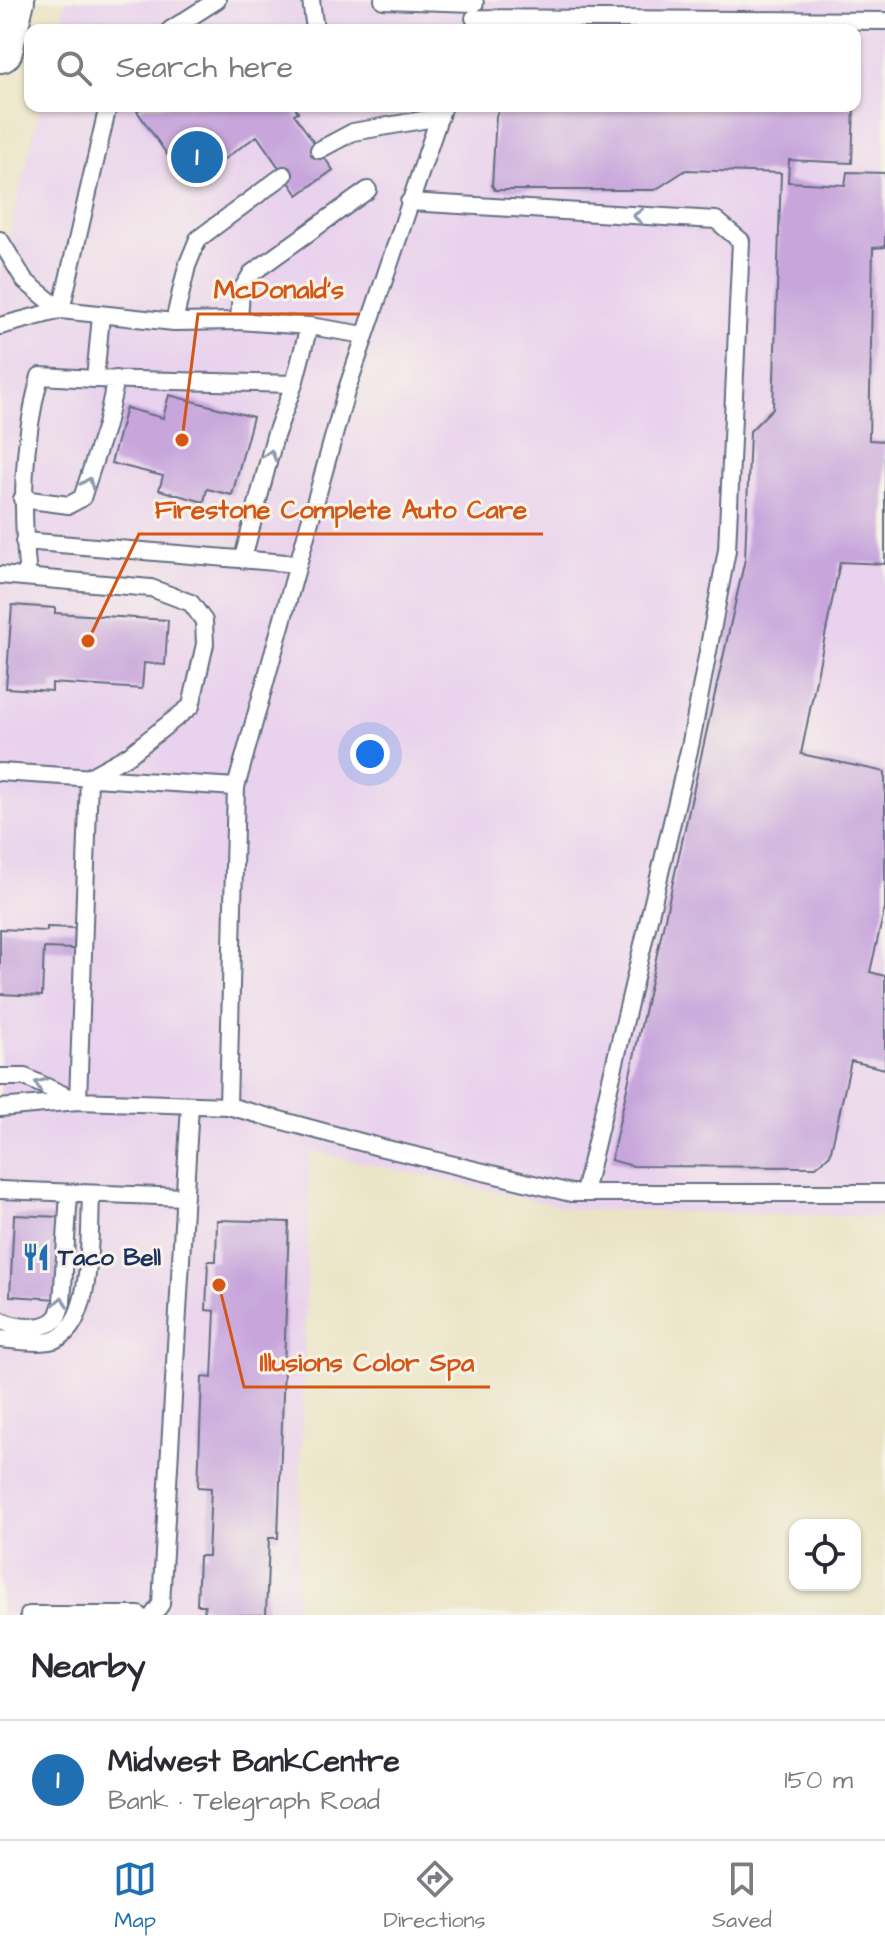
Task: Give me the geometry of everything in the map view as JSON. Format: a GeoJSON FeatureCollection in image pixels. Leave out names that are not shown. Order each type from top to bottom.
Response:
{"type":"FeatureCollection","features":[{"type":"Feature","properties":{"kind":"main road"},"geometry":{"type":"LineString","coordinates":[[0,50],[12,0]]}},
{"type":"Feature","properties":{"kind":"lane"},"geometry":{"type":"LineString","coordinates":[[179,24],[217,0]]}},
{"type":"Feature","properties":{"kind":"lane"},"geometry":{"type":"LineString","coordinates":[[311,0],[314,24]]}},
{"type":"Feature","properties":{"kind":"lane"},"geometry":{"type":"LineString","coordinates":[[383,0],[474,13],[885,21]]}},
{"type":"Feature","properties":{"kind":"lane"},"geometry":{"type":"LineString","coordinates":[[61,310],[107,112]]}},
{"type":"Feature","properties":{"kind":"lane"},"geometry":{"type":"LineString","coordinates":[[319,150],[353,132],[438,112]]}},
{"type":"Feature","properties":{"kind":"lane"},"geometry":{"type":"LineString","coordinates":[[228,1106],[236,787],[365,335],[442,112]]}},
{"type":"Feature","properties":{"kind":"lane"},"geometry":{"type":"LineString","coordinates":[[174,322],[187,266],[198,239],[284,175]]}},
{"type":"Feature","properties":{"kind":"lane"},"geometry":{"type":"LineString","coordinates":[[239,321],[241,291],[252,273],[368,190]]}},
{"type":"Feature","properties":{"kind":"lane"},"geometry":{"type":"LineString","coordinates":[[409,202],[716,220],[741,241],[727,550],[691,742],[584,1193]]}},
{"type":"Feature","properties":{"kind":"lane"},"geometry":{"type":"LineString","coordinates":[[0,240],[25,281],[61,310]]}},
{"type":"Feature","properties":{"kind":"lane"},"geometry":{"type":"LineString","coordinates":[[0,326],[61,310],[174,322],[239,321],[309,326],[365,335]]}},
{"type":"Feature","properties":{"kind":"lane"},"geometry":{"type":"LineString","coordinates":[[95,379],[101,316]]}},
{"type":"Feature","properties":{"kind":"lane"},"geometry":{"type":"LineString","coordinates":[[243,558],[275,436],[294,384],[309,326]]}},
{"type":"Feature","properties":{"kind":"lane"},"geometry":{"type":"LineString","coordinates":[[28,577],[22,499],[29,418],[40,376],[294,384]]}},
{"type":"Feature","properties":{"kind":"lane"},"geometry":{"type":"LineString","coordinates":[[22,499],[69,505],[82,498],[95,465],[116,379]]}},
{"type":"Feature","properties":{"kind":"lane"},"geometry":{"type":"LineString","coordinates":[[24,541],[298,564]]}},
{"type":"Feature","properties":{"kind":"lane"},"geometry":{"type":"LineString","coordinates":[[0,575],[151,588],[191,603],[204,621],[205,644],[191,706],[129,755],[89,777]]}},
{"type":"Feature","properties":{"kind":"lane"},"geometry":{"type":"LineString","coordinates":[[0,772],[236,787]]}},
{"type":"Feature","properties":{"kind":"lane"},"geometry":{"type":"LineString","coordinates":[[78,1101],[89,777]]}},
{"type":"Feature","properties":{"kind":"lane"},"geometry":{"type":"LineString","coordinates":[[0,1077],[25,1077],[78,1101]]}},
{"type":"Feature","properties":{"kind":"lane"},"geometry":{"type":"LineString","coordinates":[[0,1108],[78,1101],[228,1106],[394,1151],[571,1193],[885,1193]]}},
{"type":"Feature","properties":{"kind":"lane"},"geometry":{"type":"LineString","coordinates":[[153,1615],[161,1604],[190,1105]]}},
{"type":"Feature","properties":{"kind":"lane"},"geometry":{"type":"LineString","coordinates":[[0,1190],[185,1197]]}},
{"type":"Feature","properties":{"kind":"lane"},"geometry":{"type":"LineString","coordinates":[[0,1320],[12,1325],[44,1326],[57,1318],[62,1303],[69,1193]]}},
{"type":"Feature","properties":{"kind":"lane"},"geometry":{"type":"LineString","coordinates":[[0,1339],[53,1341],[69,1331],[76,1320],[85,1284],[91,1194]]}},
{"type":"Feature","properties":{"kind":"lane"},"geometry":{"type":"LineString","coordinates":[[29,1615],[139,1615]]}},
{"type":"Feature","properties":{"kind":"shaded area"},"geometry":{"type":"Polygon","coordinates":[[[66,0],[885,0],[885,1217],[574,1209],[311,1151],[296,1615],[0,1615],[0,274],[39,112],[861,112],[861,24],[60,24],[66,0]]]}},
{"type":"Feature","properties":{"kind":"building"},"geometry":{"type":"Polygon","coordinates":[[[138,112],[298,112],[294,114],[333,170],[298,195],[257,136],[207,171],[201,164],[184,179],[138,112]]]}},
{"type":"Feature","properties":{"kind":"building"},"geometry":{"type":"Polygon","coordinates":[[[498,112],[854,112],[852,163],[789,160],[788,182],[845,185],[847,172],[885,173],[885,247],[873,248],[869,440],[885,441],[885,564],[840,562],[801,754],[885,772],[885,907],[870,972],[885,976],[885,1069],[851,1061],[830,1155],[816,1167],[633,1166],[611,1160],[745,559],[750,431],[773,408],[781,173],[686,170],[655,190],[495,190],[492,185],[498,112]]]}},
{"type":"Feature","properties":{"kind":"building"},"geometry":{"type":"Polygon","coordinates":[[[169,395],[253,417],[232,495],[207,489],[204,502],[159,490],[163,476],[111,463],[126,408],[163,418],[169,395]]]}},
{"type":"Feature","properties":{"kind":"building"},"geometry":{"type":"Polygon","coordinates":[[[12,605],[55,608],[55,613],[168,620],[165,665],[144,663],[142,689],[52,683],[52,691],[6,688],[12,605]]]}},
{"type":"Feature","properties":{"kind":"building"},"geometry":{"type":"Polygon","coordinates":[[[47,927],[75,928],[74,949],[44,948],[42,996],[0,994],[0,929],[47,931],[47,927]]]}},
{"type":"Feature","properties":{"kind":"building","name":"Taco Bell"},"geometry":{"type":"Polygon","coordinates":[[[14,1215],[62,1217],[58,1299],[10,1296],[14,1215]]]}},
{"type":"Feature","properties":{"kind":"building"},"geometry":{"type":"Polygon","coordinates":[[[217,1220],[289,1222],[278,1538],[269,1538],[266,1615],[204,1615],[205,1605],[197,1605],[199,1556],[208,1556],[211,1488],[198,1487],[202,1377],[212,1378],[215,1311],[206,1310],[208,1261],[216,1261],[217,1220]]]}},
{"type":"Feature","properties":{"kind":"place","name":"Midwest BankCentre"},"geometry":{"type":"Point","coordinates":[197,157]}},
{"type":"Feature","properties":{"kind":"place","name":"McDonald's"},"geometry":{"type":"Point","coordinates":[182,440]}},
{"type":"Feature","properties":{"kind":"place","name":"Firestone Complete Auto Care"},"geometry":{"type":"Point","coordinates":[88,641]}},
{"type":"Feature","properties":{"kind":"place","name":"Taco Bell"},"geometry":{"type":"Point","coordinates":[36,1257]}},
{"type":"Feature","properties":{"kind":"place","name":"Illusions Color Spa"},"geometry":{"type":"Point","coordinates":[219,1285]}}]}
